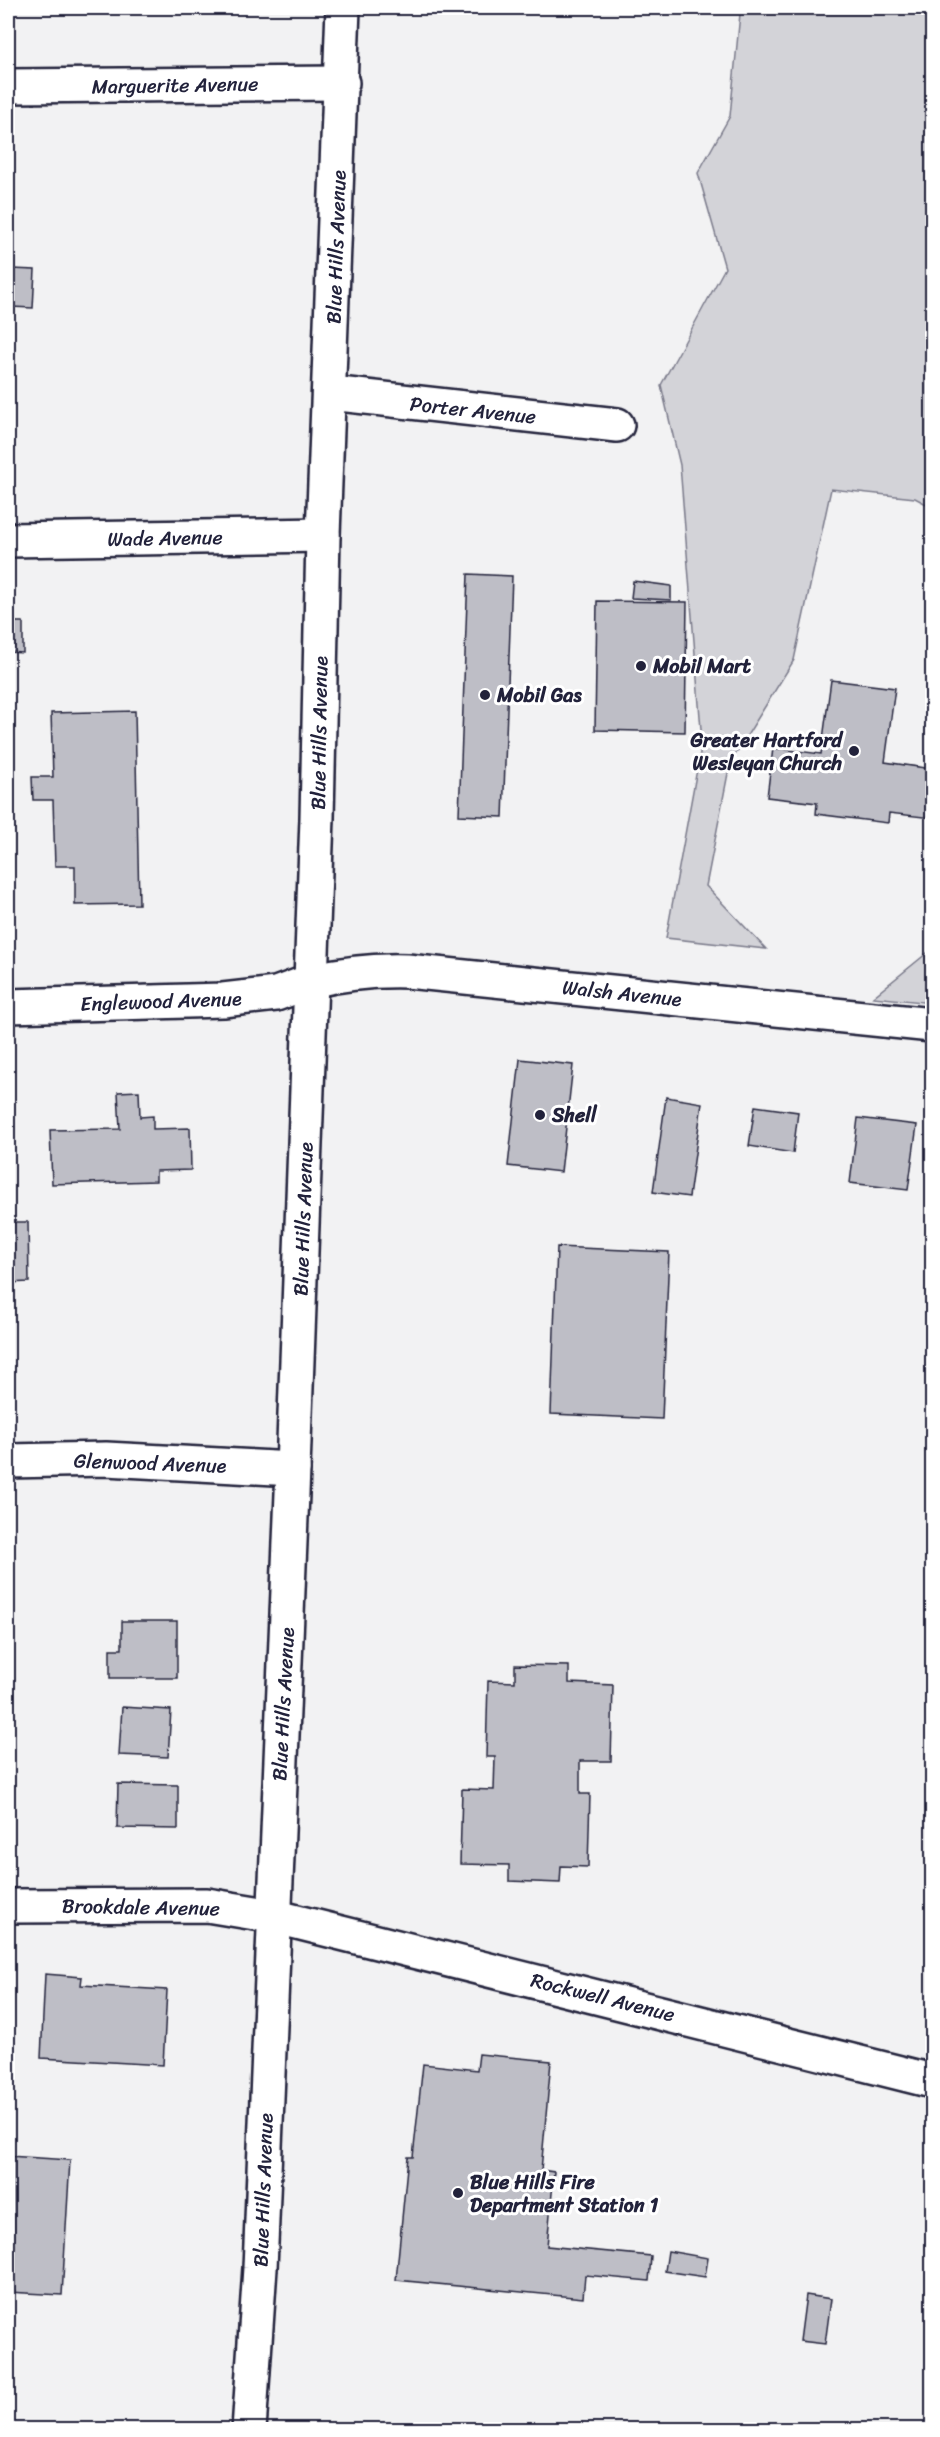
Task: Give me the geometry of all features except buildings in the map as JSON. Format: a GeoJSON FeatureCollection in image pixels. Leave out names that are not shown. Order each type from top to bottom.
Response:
{"type":"FeatureCollection","features":[{"type":"Feature","properties":{"kind":"street","name":"Blue Hills Avenue"},"geometry":{"type":"LineString","coordinates":[[249,2430],[260,2268],[293,1469],[311,981],[323,536],[342,83],[343,8]]}},
{"type":"Feature","properties":{"kind":"street","name":"Marguerite Avenue"},"geometry":{"type":"LineString","coordinates":[[8,86],[342,83]]}},
{"type":"Feature","properties":{"kind":"street","name":"Porter Avenue"},"geometry":{"type":"LineString","coordinates":[[330,393],[617,425]]}},
{"type":"Feature","properties":{"kind":"street","name":"Wade Avenue"},"geometry":{"type":"LineString","coordinates":[[8,540],[323,536]]}},
{"type":"Feature","properties":{"kind":"street","name":"Walsh Avenue"},"geometry":{"type":"LineString","coordinates":[[311,981],[341,973],[372,970],[407,971],[933,1025]]}},
{"type":"Feature","properties":{"kind":"street","name":"Englewood Avenue"},"geometry":{"type":"LineString","coordinates":[[8,1006],[223,1000],[276,994],[311,981]]}},
{"type":"Feature","properties":{"kind":"street","name":"Glenwood Avenue"},"geometry":{"type":"LineString","coordinates":[[8,1461],[106,1459],[293,1469]]}},
{"type":"Feature","properties":{"kind":"street","name":"Brookdale Avenue"},"geometry":{"type":"LineString","coordinates":[[8,1906],[207,1905],[273,1916]]}},
{"type":"Feature","properties":{"kind":"street","name":"Rockwell Avenue"},"geometry":{"type":"LineString","coordinates":[[273,1916],[933,2081]]}},
{"type":"Feature","properties":{"kind":"shaded area"},"geometry":{"type":"Polygon","coordinates":[[[752,8],[932,8],[932,507],[915,498],[831,489],[794,660],[730,763],[706,886],[766,949],[666,938],[702,742],[680,465],[661,385],[725,268],[698,173],[730,116],[740,14],[752,8]]]}},
{"type":"Feature","properties":{"kind":"shaded area"},"geometry":{"type":"Polygon","coordinates":[[[932,949],[932,1003],[873,997],[932,949]]]}},
{"type":"Feature","properties":{"kind":"place","name":"Mobil Mart"},"geometry":{"type":"Point","coordinates":[641,666]}},
{"type":"Feature","properties":{"kind":"place","name":"Mobil Gas"},"geometry":{"type":"Point","coordinates":[485,695]}},
{"type":"Feature","properties":{"kind":"place","name":"Greater Hartford Wesleyan Church"},"geometry":{"type":"Point","coordinates":[854,751]}},
{"type":"Feature","properties":{"kind":"place","name":"Shell"},"geometry":{"type":"Point","coordinates":[540,1115]}},
{"type":"Feature","properties":{"kind":"place","name":"Blue Hills Fire Department Station 1"},"geometry":{"type":"Point","coordinates":[458,2193]}}]}
